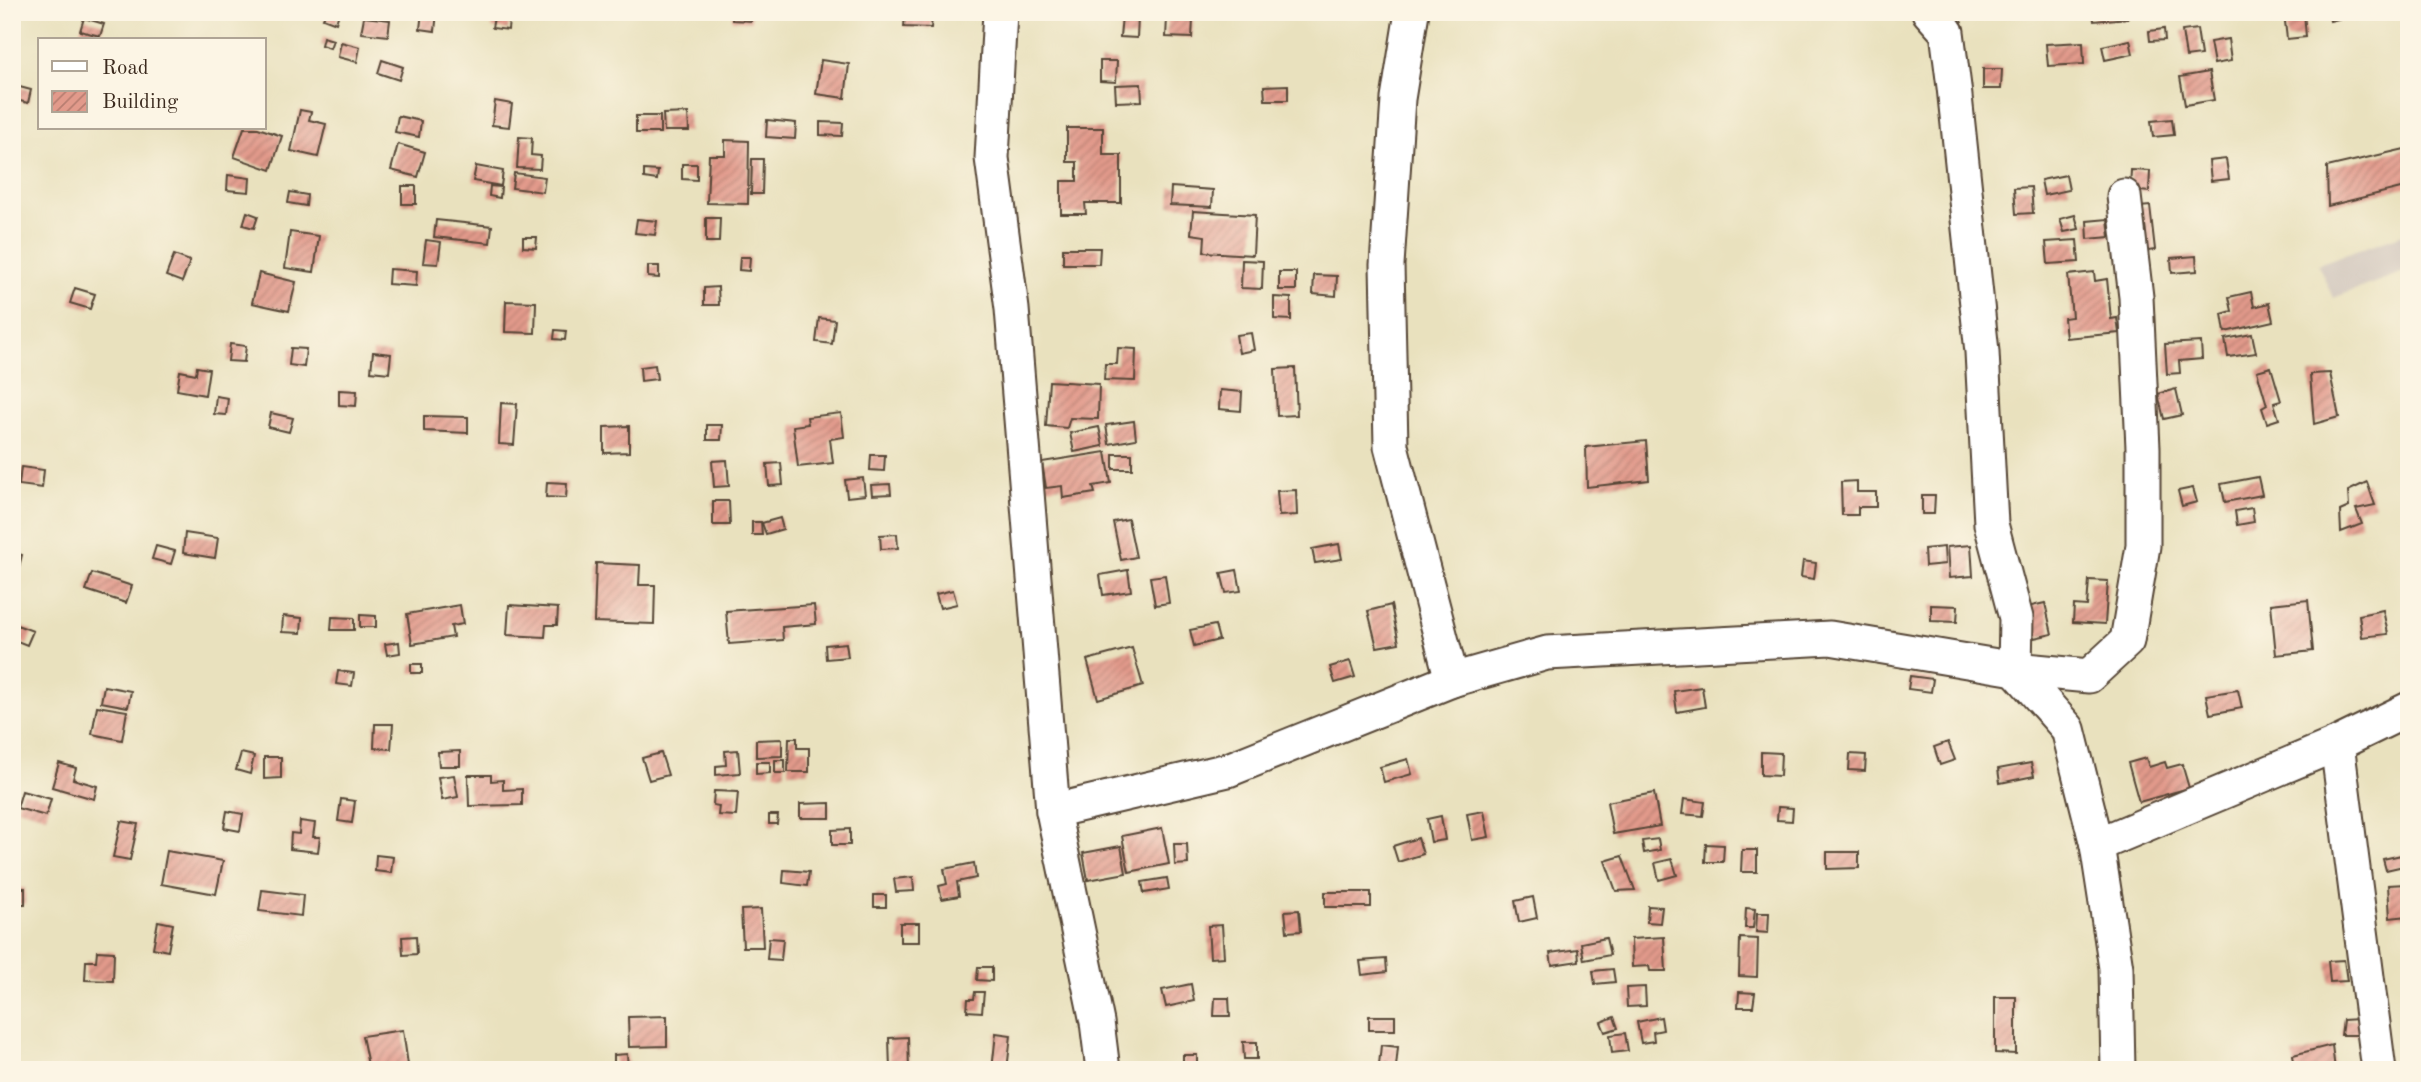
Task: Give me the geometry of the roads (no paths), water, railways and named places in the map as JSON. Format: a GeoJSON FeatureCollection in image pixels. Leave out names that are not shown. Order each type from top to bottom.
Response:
{"type":"FeatureCollection","features":[{"type":"Feature","properties":{"kind":"street"},"geometry":{"type":"LineString","coordinates":[[1000,12],[992,158],[1013,309],[1053,811],[1097,1022],[1103,1070]]}},
{"type":"Feature","properties":{"kind":"street"},"geometry":{"type":"LineString","coordinates":[[1412,12],[1398,99],[1387,265],[1391,446],[1452,680]]}},
{"type":"Feature","properties":{"kind":"street"},"geometry":{"type":"LineString","coordinates":[[1929,12],[1947,32],[1982,352],[1991,524],[2017,618],[2015,669],[2068,729],[2096,845],[2116,968],[2118,1070]]}},
{"type":"Feature","properties":{"kind":"street"},"geometry":{"type":"LineString","coordinates":[[1053,811],[1228,770],[1452,680],[1547,653],[1830,638],[2015,669],[2089,676],[2127,641],[2143,546],[2143,448],[2136,297],[2124,196]]}},
{"type":"Feature","properties":{"kind":"street"},"geometry":{"type":"LineString","coordinates":[[2096,845],[2337,744],[2409,709]]}},
{"type":"Feature","properties":{"kind":"street"},"geometry":{"type":"LineString","coordinates":[[2337,744],[2379,1070]]}}]}
